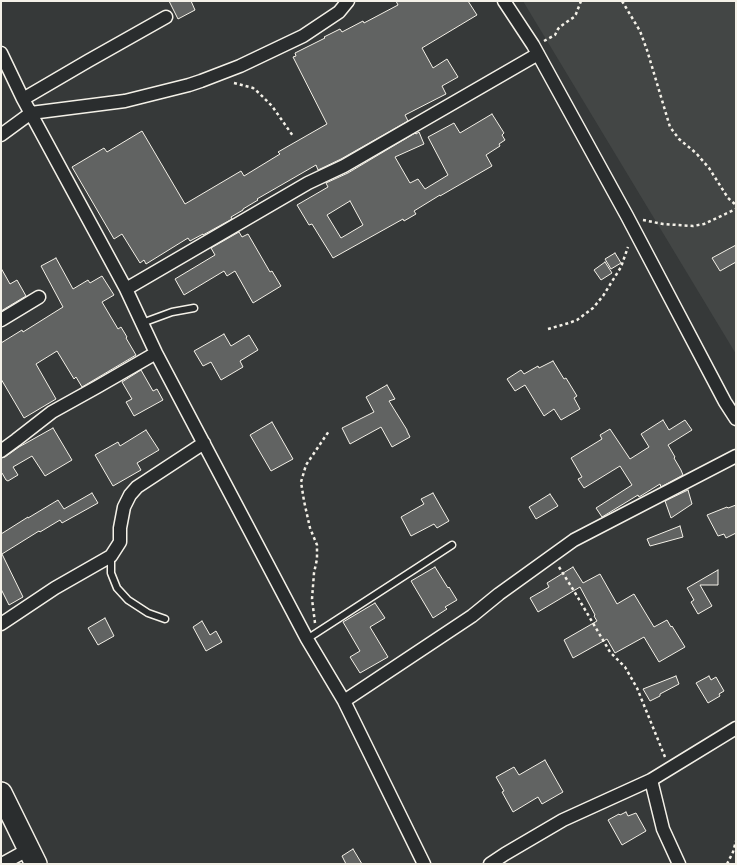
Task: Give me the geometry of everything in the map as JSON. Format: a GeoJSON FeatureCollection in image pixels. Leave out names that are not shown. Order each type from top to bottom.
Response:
{"type":"FeatureCollection","features":[{"type":"Feature","properties":{"kind":"highway"},"geometry":{"type":"LineString","coordinates":[[1,793],[33,857]]}},
{"type":"Feature","properties":{"kind":"street"},"geometry":{"type":"LineString","coordinates":[[1,135],[30,114],[125,101],[189,85],[240,66],[302,36],[339,12],[348,1]]}},
{"type":"Feature","properties":{"kind":"street"},"geometry":{"type":"LineString","coordinates":[[504,1],[535,50],[630,221],[725,402],[736,420]]}},
{"type":"Feature","properties":{"kind":"street"},"geometry":{"type":"LineString","coordinates":[[23,99],[166,18]]}},
{"type":"Feature","properties":{"kind":"street"},"geometry":{"type":"LineString","coordinates":[[126,289],[308,183],[344,166],[535,50]]}},
{"type":"Feature","properties":{"kind":"street"},"geometry":{"type":"LineString","coordinates":[[1,53],[30,114],[126,289],[156,353],[204,443],[312,636],[424,864]]}},
{"type":"Feature","properties":{"kind":"street"},"geometry":{"type":"LineString","coordinates":[[1,320],[40,297]]}},
{"type":"Feature","properties":{"kind":"street"},"geometry":{"type":"LineString","coordinates":[[1,451],[52,412],[156,353]]}},
{"type":"Feature","properties":{"kind":"street"},"geometry":{"type":"LineString","coordinates":[[1,624],[55,588],[111,556],[120,542],[120,528],[124,506],[130,495],[137,487],[204,443]]}},
{"type":"Feature","properties":{"kind":"street"},"geometry":{"type":"LineString","coordinates":[[344,701],[472,616],[499,594],[574,540],[736,456]]}},
{"type":"Feature","properties":{"kind":"street"},"geometry":{"type":"LineString","coordinates":[[490,864],[563,820],[651,780],[736,728]]}},
{"type":"Feature","properties":{"kind":"street"},"geometry":{"type":"LineString","coordinates":[[651,780],[663,829],[679,864]]}},
{"type":"Feature","properties":{"kind":"street"},"geometry":{"type":"LineString","coordinates":[[2,864],[33,857]]}},
{"type":"Feature","properties":{"kind":"lane"},"geometry":{"type":"LineString","coordinates":[[142,324],[172,312],[194,308]]}},
{"type":"Feature","properties":{"kind":"lane"},"geometry":{"type":"LineString","coordinates":[[312,636],[452,545]]}},
{"type":"Feature","properties":{"kind":"lane"},"geometry":{"type":"LineString","coordinates":[[111,556],[111,573],[117,588],[128,600],[148,613],[165,619]]}},
{"type":"Feature","properties":{"kind":"path"},"geometry":{"type":"LineString","coordinates":[[535,50],[555,35],[558,29],[576,14],[581,1]]}},
{"type":"Feature","properties":{"kind":"path"},"geometry":{"type":"LineString","coordinates":[[622,1],[640,31],[670,128],[679,139],[696,153],[709,168],[728,198],[736,205]]}},
{"type":"Feature","properties":{"kind":"path"},"geometry":{"type":"LineString","coordinates":[[230,83],[252,88],[256,91],[272,106],[293,136]]}},
{"type":"Feature","properties":{"kind":"path"},"geometry":{"type":"LineString","coordinates":[[548,329],[569,324],[576,320],[593,308],[603,296],[621,267],[628,247],[630,221],[693,226],[704,224],[736,210]]}},
{"type":"Feature","properties":{"kind":"path"},"geometry":{"type":"LineString","coordinates":[[312,636],[312,598],[317,559],[317,545],[310,528],[301,482],[306,465],[329,432]]}},
{"type":"Feature","properties":{"kind":"path"},"geometry":{"type":"LineString","coordinates":[[552,556],[610,652],[626,667],[637,688],[670,768]]}},
{"type":"Feature","properties":{"kind":"path"},"geometry":{"type":"LineString","coordinates":[[728,864],[736,841]]}},
{"type":"Feature","properties":{"kind":"shaded area"},"geometry":{"type":"Polygon","coordinates":[[[523,1],[736,1],[736,354],[523,1]]]}},
{"type":"Feature","properties":{"kind":"building"},"geometry":{"type":"Polygon","coordinates":[[[169,1],[191,1],[195,10],[178,19],[169,1]]]}},
{"type":"Feature","properties":{"kind":"building"},"geometry":{"type":"Polygon","coordinates":[[[396,1],[468,1],[477,15],[422,48],[433,68],[447,59],[458,77],[442,86],[446,94],[405,115],[408,121],[341,159],[318,170],[316,165],[257,199],[258,200],[231,217],[232,219],[190,241],[188,238],[146,264],[144,260],[140,263],[122,234],[114,239],[72,167],[104,148],[107,152],[142,131],[185,204],[241,171],[244,176],[280,154],[278,152],[327,124],[293,57],[296,56],[295,53],[340,29],[342,32],[363,21],[364,23],[398,5],[396,1]]]}},
{"type":"Feature","properties":{"kind":"building"},"geometry":{"type":"Polygon","coordinates":[[[492,114],[504,133],[502,135],[505,140],[499,144],[500,146],[486,155],[492,166],[414,211],[416,214],[404,221],[403,219],[333,258],[312,224],[309,225],[297,205],[328,187],[326,183],[348,173],[419,132],[424,144],[395,157],[410,183],[418,179],[425,189],[448,175],[428,137],[454,123],[460,133],[492,114]],[[350,201],[327,215],[341,238],[363,225],[350,201]]]}},
{"type":"Feature","properties":{"kind":"building"},"geometry":{"type":"Polygon","coordinates":[[[239,232],[242,237],[248,234],[270,272],[272,271],[281,286],[253,303],[235,271],[227,276],[224,271],[184,295],[175,279],[215,255],[211,248],[239,232]]]}},
{"type":"Feature","properties":{"kind":"building"},"geometry":{"type":"Polygon","coordinates":[[[736,245],[736,262],[720,271],[712,258],[736,245]]]}},
{"type":"Feature","properties":{"kind":"building"},"geometry":{"type":"Polygon","coordinates":[[[615,253],[621,263],[611,269],[605,259],[615,253]]]}},
{"type":"Feature","properties":{"kind":"building"},"geometry":{"type":"Polygon","coordinates":[[[56,258],[73,289],[88,280],[90,283],[102,276],[114,295],[102,302],[118,329],[121,327],[136,355],[82,387],[76,377],[74,379],[57,351],[36,364],[56,399],[24,418],[1,379],[1,343],[22,330],[23,332],[63,307],[41,266],[56,258]]]}},
{"type":"Feature","properties":{"kind":"building"},"geometry":{"type":"Polygon","coordinates":[[[605,262],[612,273],[601,280],[594,270],[605,262]]]}},
{"type":"Feature","properties":{"kind":"building"},"geometry":{"type":"Polygon","coordinates":[[[1,268],[10,284],[17,280],[26,296],[1,311],[1,268]]]}},
{"type":"Feature","properties":{"kind":"building"},"geometry":{"type":"Polygon","coordinates":[[[224,334],[231,346],[249,335],[258,350],[240,361],[243,367],[221,380],[211,362],[203,366],[194,351],[224,334]]]}},
{"type":"Feature","properties":{"kind":"building"},"geometry":{"type":"Polygon","coordinates":[[[553,361],[577,396],[574,398],[580,409],[561,420],[554,409],[544,416],[525,385],[515,391],[507,379],[521,370],[524,374],[538,366],[539,368],[553,361]]]}},
{"type":"Feature","properties":{"kind":"building"},"geometry":{"type":"Polygon","coordinates":[[[141,370],[153,391],[157,389],[163,400],[134,416],[126,402],[132,399],[122,382],[141,370]]]}},
{"type":"Feature","properties":{"kind":"building"},"geometry":{"type":"Polygon","coordinates":[[[387,385],[395,399],[389,401],[410,437],[392,447],[381,427],[350,444],[342,428],[374,412],[366,397],[387,385]]]}},
{"type":"Feature","properties":{"kind":"building"},"geometry":{"type":"Polygon","coordinates":[[[663,420],[669,430],[685,420],[692,430],[668,445],[683,475],[661,487],[660,484],[639,497],[638,495],[602,517],[596,508],[632,485],[620,466],[584,488],[578,479],[582,477],[571,458],[602,439],[600,435],[610,429],[630,459],[649,447],[641,434],[663,420]]]}},
{"type":"Feature","properties":{"kind":"building"},"geometry":{"type":"Polygon","coordinates":[[[272,422],[293,459],[271,471],[250,435],[272,422]]]}},
{"type":"Feature","properties":{"kind":"building"},"geometry":{"type":"Polygon","coordinates":[[[53,428],[72,460],[45,476],[32,456],[13,467],[18,475],[8,481],[6,480],[2,473],[1,474],[1,458],[53,428]]]}},
{"type":"Feature","properties":{"kind":"building"},"geometry":{"type":"Polygon","coordinates":[[[146,430],[159,450],[137,463],[141,470],[113,486],[95,455],[118,442],[120,446],[146,430]]]}},
{"type":"Feature","properties":{"kind":"building"},"geometry":{"type":"Polygon","coordinates":[[[688,490],[692,504],[671,518],[665,501],[688,490]]]}},
{"type":"Feature","properties":{"kind":"building"},"geometry":{"type":"Polygon","coordinates":[[[92,493],[98,503],[62,523],[60,520],[40,532],[39,531],[2,554],[23,597],[9,605],[1,589],[1,534],[58,500],[64,509],[92,493]]]}},
{"type":"Feature","properties":{"kind":"building"},"geometry":{"type":"Polygon","coordinates":[[[433,493],[449,521],[437,528],[434,524],[411,536],[401,517],[424,504],[421,499],[433,493]]]}},
{"type":"Feature","properties":{"kind":"building"},"geometry":{"type":"Polygon","coordinates":[[[550,494],[558,506],[536,519],[529,507],[550,494]]]}},
{"type":"Feature","properties":{"kind":"building"},"geometry":{"type":"Polygon","coordinates":[[[736,505],[736,533],[726,538],[724,534],[718,536],[707,515],[736,505]]]}},
{"type":"Feature","properties":{"kind":"building"},"geometry":{"type":"Polygon","coordinates":[[[680,526],[683,537],[650,546],[647,539],[680,526]]]}},
{"type":"Feature","properties":{"kind":"building"},"geometry":{"type":"Polygon","coordinates":[[[435,567],[457,600],[445,607],[447,609],[433,618],[411,581],[435,567]]]}},
{"type":"Feature","properties":{"kind":"building"},"geometry":{"type":"Polygon","coordinates":[[[573,567],[583,583],[600,574],[617,604],[634,594],[654,627],[667,620],[685,647],[659,662],[644,637],[615,653],[607,639],[573,658],[564,640],[597,621],[580,587],[538,612],[530,598],[549,587],[547,583],[573,567]]]}},
{"type":"Feature","properties":{"kind":"building"},"geometry":{"type":"Polygon","coordinates":[[[718,570],[718,585],[700,585],[712,606],[698,614],[691,602],[694,600],[687,588],[718,570]]]}},
{"type":"Feature","properties":{"kind":"building"},"geometry":{"type":"Polygon","coordinates":[[[375,603],[385,618],[370,627],[388,657],[360,673],[350,657],[360,651],[343,622],[375,603]]]}},
{"type":"Feature","properties":{"kind":"building"},"geometry":{"type":"Polygon","coordinates":[[[105,618],[114,636],[98,645],[88,628],[105,618]]]}},
{"type":"Feature","properties":{"kind":"building"},"geometry":{"type":"Polygon","coordinates":[[[202,621],[210,635],[216,631],[222,642],[206,651],[193,627],[202,621]]]}},
{"type":"Feature","properties":{"kind":"building"},"geometry":{"type":"Polygon","coordinates":[[[676,676],[679,684],[650,701],[643,689],[676,676]]]}},
{"type":"Feature","properties":{"kind":"building"},"geometry":{"type":"Polygon","coordinates":[[[709,676],[711,680],[716,677],[724,691],[719,694],[720,696],[708,703],[696,683],[709,676]]]}},
{"type":"Feature","properties":{"kind":"building"},"geometry":{"type":"Polygon","coordinates":[[[545,760],[563,792],[542,804],[538,797],[513,812],[496,777],[514,767],[519,775],[545,760]]]}},
{"type":"Feature","properties":{"kind":"building"},"geometry":{"type":"Polygon","coordinates":[[[626,812],[628,816],[636,813],[646,831],[622,845],[608,820],[626,812]]]}},
{"type":"Feature","properties":{"kind":"building"},"geometry":{"type":"Polygon","coordinates":[[[353,849],[362,864],[346,864],[342,856],[353,849]]]}}]}
